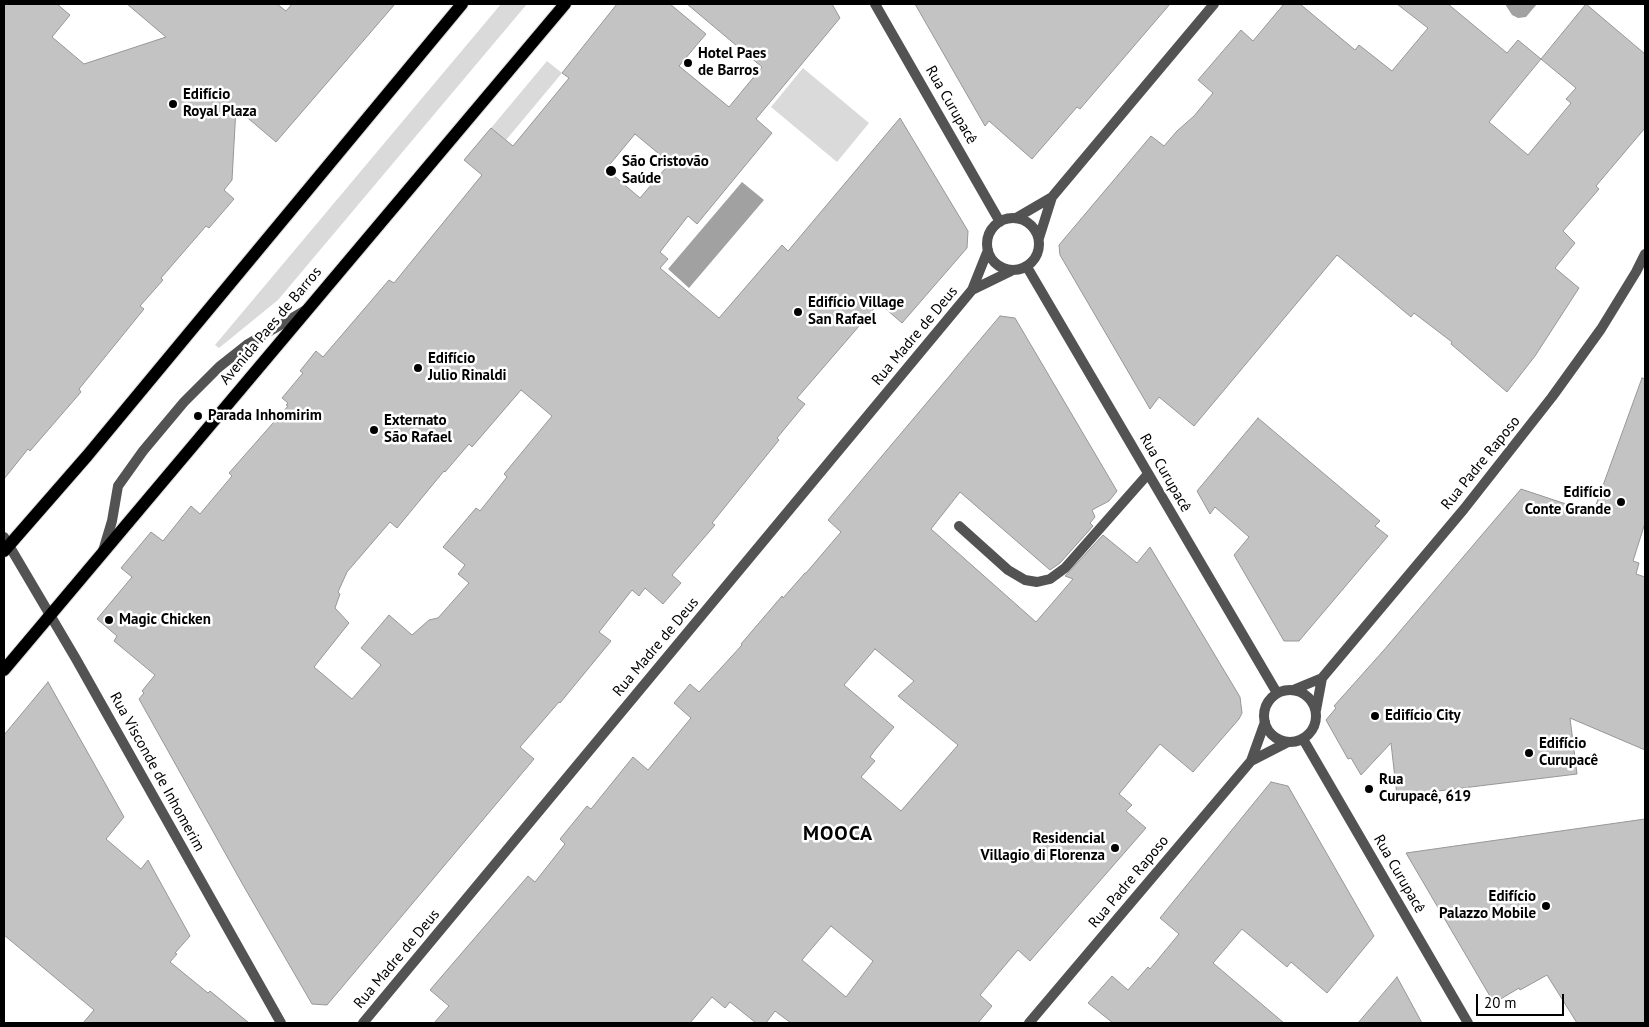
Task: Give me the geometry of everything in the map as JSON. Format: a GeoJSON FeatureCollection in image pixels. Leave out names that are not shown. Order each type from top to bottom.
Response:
{"type":"FeatureCollection","features":[{"type":"Feature","properties":{"kind":"main road"},"geometry":{"type":"LineString","coordinates":[[5,544],[93,448],[462,4]]}},
{"type":"Feature","properties":{"kind":"main road","name":"Avenida Paes de Barros"},"geometry":{"type":"LineString","coordinates":[[4,670],[565,4]]}},
{"type":"Feature","properties":{"kind":"street","name":"Rua Curupacê"},"geometry":{"type":"LineString","coordinates":[[875,4],[1000,222]]}},
{"type":"Feature","properties":{"kind":"street"},"geometry":{"type":"LineString","coordinates":[[1016,218],[1052,197],[1214,4]]}},
{"type":"Feature","properties":{"kind":"street"},"geometry":{"type":"LineString","coordinates":[[1039,238],[1052,197]]}},
{"type":"Feature","properties":{"kind":"street"},"geometry":{"type":"LineString","coordinates":[[1008,218],[1016,218],[1031,224],[1039,238],[1040,247],[1038,255],[1027,267],[1011,271],[996,264],[991,258],[988,250],[989,234],[1000,222],[1008,218]]}},
{"type":"Feature","properties":{"kind":"street","name":"Rua Madre de Deus"},"geometry":{"type":"LineString","coordinates":[[363,1023],[972,290],[988,250]]}},
{"type":"Feature","properties":{"kind":"street","name":"Rua Padre Raposo"},"geometry":{"type":"LineString","coordinates":[[1293,690],[1322,678],[1464,509],[1552,397],[1601,330],[1645,254]]}},
{"type":"Feature","properties":{"kind":"street","name":"Rua Curupacê"},"geometry":{"type":"LineString","coordinates":[[1027,267],[1277,693]]}},
{"type":"Feature","properties":{"kind":"street","name":"Rua Madre de Deus"},"geometry":{"type":"LineString","coordinates":[[972,290],[1011,271]]}},
{"type":"Feature","properties":{"kind":"street"},"geometry":{"type":"LineString","coordinates":[[103,552],[112,520],[118,486],[143,451],[184,402],[219,367],[248,344],[306,310]]}},
{"type":"Feature","properties":{"kind":"street"},"geometry":{"type":"LineString","coordinates":[[959,526],[1008,570],[1025,580],[1037,582],[1050,579],[1065,568],[1148,474]]}},
{"type":"Feature","properties":{"kind":"street","name":"Rua Visconde de Inhomerim"},"geometry":{"type":"LineString","coordinates":[[5,544],[51,616],[281,1023]]}},
{"type":"Feature","properties":{"kind":"street","name":"Rua Padre Raposo"},"geometry":{"type":"LineString","coordinates":[[1316,710],[1322,678]]}},
{"type":"Feature","properties":{"kind":"street"},"geometry":{"type":"LineString","coordinates":[[1284,690],[1293,690],[1308,696],[1316,710],[1314,727],[1304,739],[1288,742],[1273,736],[1265,722],[1264,714],[1270,698],[1284,690]]}},
{"type":"Feature","properties":{"kind":"street","name":"Rua Padre Raposo"},"geometry":{"type":"LineString","coordinates":[[1029,1023],[1251,761],[1265,722]]}},
{"type":"Feature","properties":{"kind":"street","name":"Rua Curupacê"},"geometry":{"type":"LineString","coordinates":[[1304,739],[1468,1023]]}},
{"type":"Feature","properties":{"kind":"street","name":"Rua Padre Raposo"},"geometry":{"type":"LineString","coordinates":[[1251,761],[1288,742]]}},
{"type":"Feature","properties":{"kind":"shaded area"},"geometry":{"type":"Polygon","coordinates":[[[501,4],[527,4],[278,300],[219,348],[215,345],[501,4]]]}},
{"type":"Feature","properties":{"kind":"shaded area"},"geometry":{"type":"Polygon","coordinates":[[[1505,4],[1537,4],[1526,17],[1518,18],[1512,15],[1505,4]]]}},
{"type":"Feature","properties":{"kind":"shaded area"},"geometry":{"type":"Polygon","coordinates":[[[547,61],[562,73],[506,140],[491,128],[547,61]]]}},
{"type":"Feature","properties":{"kind":"shaded area"},"geometry":{"type":"Polygon","coordinates":[[[803,68],[869,123],[837,162],[771,107],[803,68]]]}},
{"type":"Feature","properties":{"kind":"shaded area"},"geometry":{"type":"Polygon","coordinates":[[[742,182],[764,200],[689,288],[668,269],[742,182]]]}},
{"type":"Feature","properties":{"kind":"building"},"geometry":{"type":"Polygon","coordinates":[[[4,4],[57,4],[70,15],[52,37],[84,64],[166,37],[127,4],[277,4],[286,11],[292,4],[395,4],[276,142],[236,108],[232,180],[224,190],[234,199],[209,228],[206,226],[161,278],[163,280],[140,306],[144,309],[79,389],[81,392],[30,451],[28,449],[4,479],[4,4]]]}},
{"type":"Feature","properties":{"kind":"building"},"geometry":{"type":"Polygon","coordinates":[[[617,4],[670,4],[706,34],[679,66],[729,107],[762,67],[687,4],[832,4],[840,18],[756,119],[772,133],[697,224],[688,216],[660,252],[668,259],[660,268],[719,318],[782,245],[788,251],[900,118],[968,231],[967,248],[902,323],[879,303],[797,398],[805,404],[777,438],[779,440],[712,523],[715,525],[672,575],[681,583],[663,604],[645,588],[639,596],[632,590],[599,632],[611,641],[560,703],[520,747],[534,759],[327,1005],[312,1004],[139,699],[144,693],[142,691],[155,675],[114,641],[117,636],[97,619],[132,577],[121,568],[151,532],[163,541],[191,506],[200,514],[232,476],[229,473],[288,406],[286,405],[288,403],[282,398],[303,373],[300,371],[316,351],[323,357],[389,280],[394,283],[482,175],[464,160],[491,128],[513,146],[569,78],[562,73],[617,4]],[[635,134],[606,169],[640,198],[670,163],[635,134]],[[521,390],[472,447],[469,444],[444,471],[397,528],[390,522],[347,572],[338,592],[340,594],[335,608],[349,623],[314,667],[352,699],[381,665],[361,648],[389,615],[412,635],[429,620],[438,618],[469,583],[458,574],[465,565],[443,547],[476,508],[480,511],[507,477],[504,474],[552,416],[521,390]]]}},
{"type":"Feature","properties":{"kind":"building"},"geometry":{"type":"Polygon","coordinates":[[[915,4],[1170,4],[1080,109],[1077,107],[1032,159],[989,121],[985,126],[915,4]]]}},
{"type":"Feature","properties":{"kind":"building"},"geometry":{"type":"Polygon","coordinates":[[[1284,4],[1300,4],[1355,50],[1359,45],[1392,71],[1428,28],[1397,4],[1448,4],[1507,53],[1518,40],[1541,59],[1586,4],[1645,54],[1645,128],[1596,186],[1599,189],[1563,231],[1575,243],[1555,268],[1579,288],[1535,356],[1507,392],[1451,344],[1452,342],[1414,313],[1411,317],[1337,255],[1194,426],[1159,397],[1150,409],[1060,255],[1059,245],[1151,136],[1164,146],[1194,116],[1213,93],[1198,80],[1241,30],[1253,41],[1284,4]],[[1541,59],[1489,122],[1528,155],[1571,103],[1566,99],[1576,88],[1541,59]]]}},
{"type":"Feature","properties":{"kind":"building"},"geometry":{"type":"Polygon","coordinates":[[[1000,316],[1015,318],[1117,491],[1109,501],[1092,510],[1095,517],[1090,523],[1093,526],[1060,563],[1050,570],[960,492],[931,529],[1036,622],[1073,579],[1065,576],[1103,535],[1137,563],[1150,547],[1240,697],[1242,713],[1239,719],[1193,772],[1160,744],[1119,794],[1132,805],[1126,811],[1146,828],[1030,961],[1018,950],[980,995],[992,1006],[978,1023],[791,1023],[775,1011],[766,1023],[756,1023],[730,1002],[725,1008],[712,997],[690,1023],[434,1023],[449,1006],[430,990],[528,876],[535,882],[565,844],[560,839],[587,806],[591,809],[633,757],[648,770],[691,718],[674,703],[690,684],[699,692],[742,645],[782,596],[783,598],[841,532],[828,520],[1000,316]],[[875,649],[844,685],[894,727],[870,757],[875,761],[861,777],[901,811],[958,745],[898,696],[914,681],[875,649]],[[831,926],[802,960],[846,997],[873,961],[831,926]]]}},
{"type":"Feature","properties":{"kind":"building"},"geometry":{"type":"Polygon","coordinates":[[[1642,378],[1645,379],[1645,523],[1633,561],[1639,563],[1636,574],[1645,577],[1645,750],[1570,718],[1577,774],[1397,796],[1391,743],[1361,775],[1351,758],[1348,759],[1326,720],[1336,708],[1334,706],[1521,489],[1593,513],[1642,378]]]}},
{"type":"Feature","properties":{"kind":"building"},"geometry":{"type":"Polygon","coordinates":[[[1258,418],[1380,521],[1375,526],[1388,536],[1299,641],[1284,641],[1234,555],[1249,537],[1215,507],[1210,514],[1197,491],[1258,418]]]}},
{"type":"Feature","properties":{"kind":"building"},"geometry":{"type":"Polygon","coordinates":[[[48,682],[124,817],[106,839],[141,869],[148,860],[190,936],[175,953],[177,954],[170,962],[249,1023],[83,1023],[94,1010],[4,935],[4,735],[48,682]]]}},
{"type":"Feature","properties":{"kind":"building"},"geometry":{"type":"Polygon","coordinates":[[[1271,782],[1288,786],[1374,936],[1327,993],[1291,962],[1287,967],[1242,929],[1213,963],[1284,1023],[1113,1023],[1088,1003],[1112,976],[1128,990],[1148,967],[1150,969],[1179,934],[1160,918],[1271,782]]]}},
{"type":"Feature","properties":{"kind":"building"},"geometry":{"type":"Polygon","coordinates":[[[1645,819],[1645,1023],[1577,1023],[1547,975],[1520,990],[1519,988],[1494,1003],[1406,853],[1645,819]]]}},
{"type":"Feature","properties":{"kind":"building"},"geometry":{"type":"Polygon","coordinates":[[[1397,977],[1422,1023],[1358,1023],[1397,977]]]}},
{"type":"Feature","properties":{"kind":"place","name":"Hotel Paes de Barros"},"geometry":{"type":"Point","coordinates":[688,63]}},
{"type":"Feature","properties":{"kind":"place","name":"Edifício Royal Plaza"},"geometry":{"type":"Point","coordinates":[173,104]}},
{"type":"Feature","properties":{"kind":"place","name":"São Cristovão Saúde"},"geometry":{"type":"Point","coordinates":[611,171]}},
{"type":"Feature","properties":{"kind":"place","name":"Edifício Village San Rafael"},"geometry":{"type":"Point","coordinates":[798,312]}},
{"type":"Feature","properties":{"kind":"place","name":"Edifício Julio Rinaldi"},"geometry":{"type":"Point","coordinates":[418,368]}},
{"type":"Feature","properties":{"kind":"place","name":"Parada Inhomirim"},"geometry":{"type":"Point","coordinates":[198,416]}},
{"type":"Feature","properties":{"kind":"place","name":"Externato São Rafael"},"geometry":{"type":"Point","coordinates":[374,430]}},
{"type":"Feature","properties":{"kind":"place","name":"Edifício Conte Grande"},"geometry":{"type":"Point","coordinates":[1621,502]}},
{"type":"Feature","properties":{"kind":"place","name":"Magic Chicken"},"geometry":{"type":"Point","coordinates":[109,620]}},
{"type":"Feature","properties":{"kind":"place","name":"Edifício City"},"geometry":{"type":"Point","coordinates":[1375,716]}},
{"type":"Feature","properties":{"kind":"place","name":"Edifício Curupacê"},"geometry":{"type":"Point","coordinates":[1529,753]}},
{"type":"Feature","properties":{"kind":"place","name":"Rua Curupacê, 619"},"geometry":{"type":"Point","coordinates":[1369,789]}},
{"type":"Feature","properties":{"kind":"place","name":"Residencial Villagio di Florenza"},"geometry":{"type":"Point","coordinates":[1115,848]}},
{"type":"Feature","properties":{"kind":"place","name":"Edifício Palazzo Mobile"},"geometry":{"type":"Point","coordinates":[1546,906]}},
{"type":"Feature","properties":{"kind":"district","name":"MOOCA"},"geometry":{"type":"Point","coordinates":[838,834]}}]}
